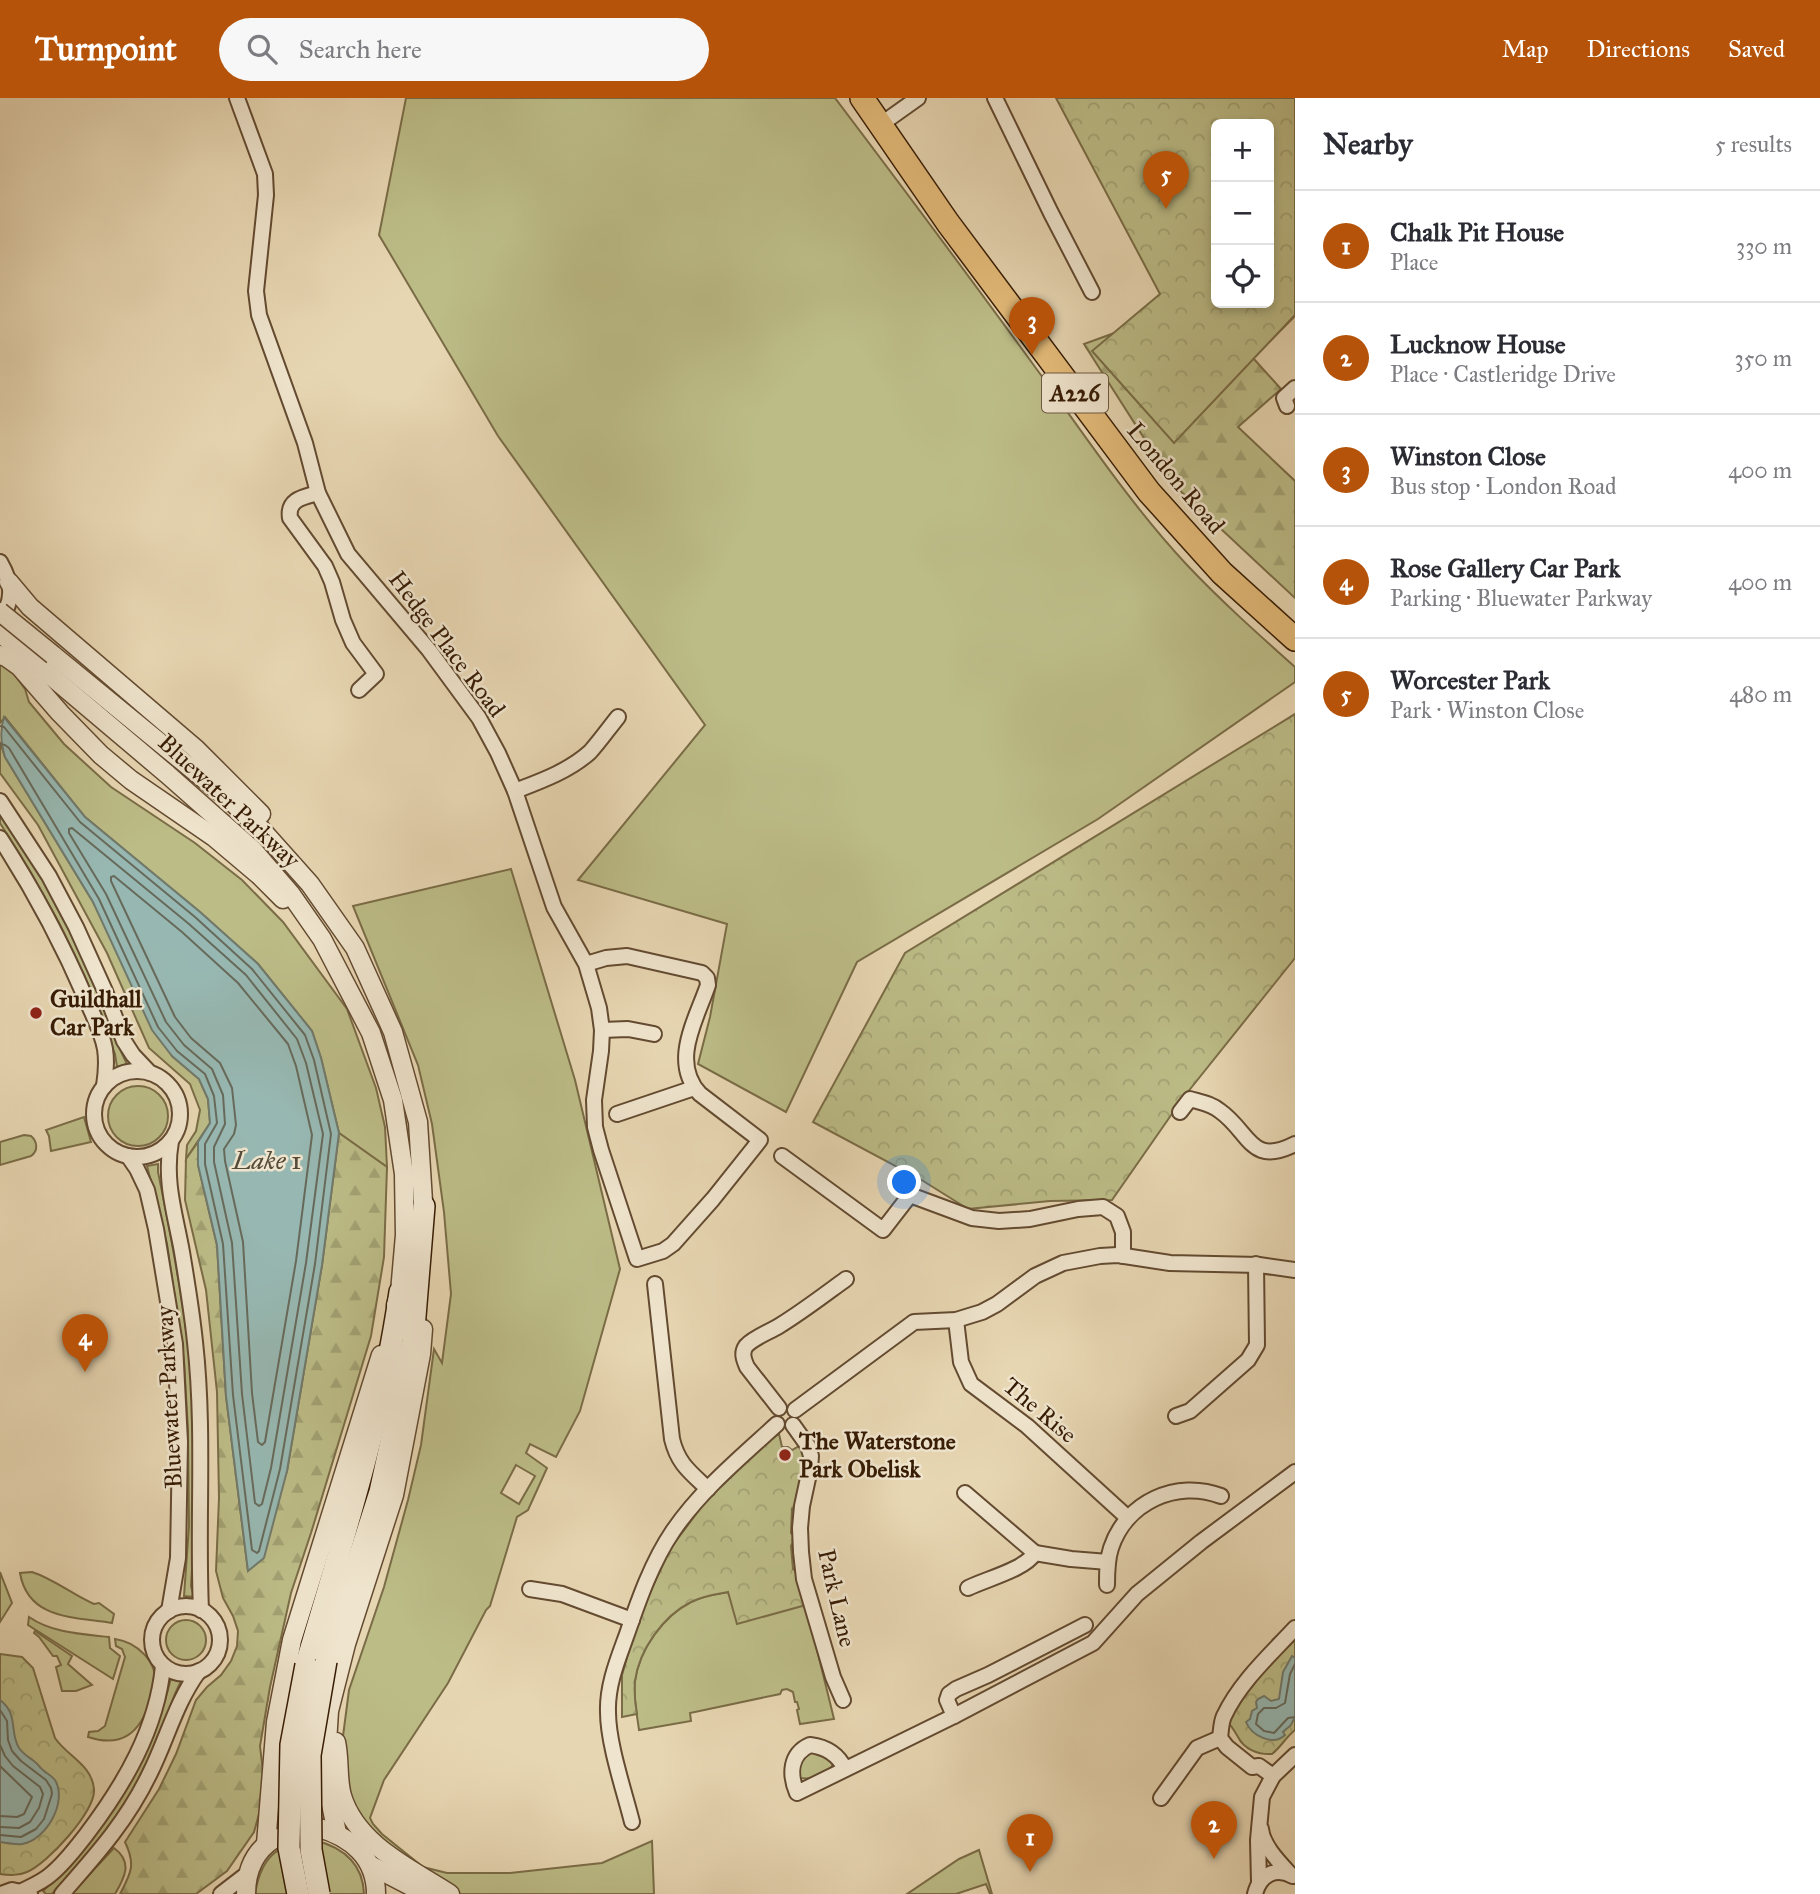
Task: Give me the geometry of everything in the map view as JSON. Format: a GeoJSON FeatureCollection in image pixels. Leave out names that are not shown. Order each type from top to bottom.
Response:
{"type":"FeatureCollection","features":[{"type":"Feature","properties":{"kind":"main road","name":"London Road"},"geometry":{"type":"LineString","coordinates":[[862,98],[948,223],[1149,492],[1222,573],[1295,639]]}},
{"type":"Feature","properties":{"kind":"main road"},"geometry":{"type":"LineString","coordinates":[[298,1894],[289,1848],[291,1745],[316,1663],[380,1492],[413,1341],[424,1206]]}},
{"type":"Feature","properties":{"kind":"main road"},"geometry":{"type":"LineString","coordinates":[[318,1894],[311,1850],[310,1755],[316,1663],[395,1332],[400,1292]]}},
{"type":"Feature","properties":{"kind":"street","name":"Hedge Place Road"},"geometry":{"type":"LineString","coordinates":[[237,98],[265,174],[266,195],[256,291],[259,315],[305,443],[318,493],[348,554],[429,650],[479,718],[515,791],[554,907],[586,964],[599,1008],[602,1030],[594,1100],[595,1126],[637,1259],[663,1251],[673,1244],[760,1140],[694,1088]]}},
{"type":"Feature","properties":{"kind":"street"},"geometry":{"type":"LineString","coordinates":[[880,124],[918,98]]}},
{"type":"Feature","properties":{"kind":"street"},"geometry":{"type":"LineString","coordinates":[[995,98],[1092,292]]}},
{"type":"Feature","properties":{"kind":"street"},"geometry":{"type":"LineString","coordinates":[[1287,407],[1285,397],[1295,388]]}},
{"type":"Feature","properties":{"kind":"street"},"geometry":{"type":"LineString","coordinates":[[318,493],[292,503],[290,517],[324,566],[332,582],[342,620],[353,643],[376,674],[359,690]]}},
{"type":"Feature","properties":{"kind":"street"},"geometry":{"type":"LineString","coordinates":[[0,562],[11,594],[6,612],[0,620]]}},
{"type":"Feature","properties":{"kind":"street"},"geometry":{"type":"LineString","coordinates":[[9,582],[30,607],[196,749],[273,826],[301,861],[355,948]]}},
{"type":"Feature","properties":{"kind":"street","name":"Bluewater Parkway"},"geometry":{"type":"LineString","coordinates":[[0,612],[48,662],[253,850],[290,893],[322,939],[371,1033],[393,1100],[404,1174],[405,1236],[400,1292],[292,1640],[276,1722],[266,1844]]}},
{"type":"Feature","properties":{"kind":"street","name":"Bluewater Parkway"},"geometry":{"type":"LineString","coordinates":[[0,633],[48,662],[231,801],[260,828],[310,884],[355,948],[393,1032],[418,1122],[426,1279],[421,1354],[394,1495],[346,1644],[330,1711],[325,1775],[337,1833]]}},
{"type":"Feature","properties":{"kind":"street"},"geometry":{"type":"LineString","coordinates":[[0,655],[20,667],[101,755],[131,780],[214,837],[250,867],[322,939]]}},
{"type":"Feature","properties":{"kind":"street"},"geometry":{"type":"LineString","coordinates":[[515,791],[569,768],[589,752],[618,717]]}},
{"type":"Feature","properties":{"kind":"street","name":"Bluewater Parkway"},"geometry":{"type":"LineString","coordinates":[[0,801],[49,876],[76,927],[124,1041],[150,1073],[162,1079],[172,1089],[178,1102],[178,1129],[171,1141],[167,1162],[193,1330],[198,1393],[201,1443],[201,1610]]}},
{"type":"Feature","properties":{"kind":"street","name":"Bluewater Parkway"},"geometry":{"type":"LineString","coordinates":[[0,838],[51,924],[105,1046],[107,1064],[104,1086],[96,1104],[94,1118],[98,1132],[106,1144],[116,1152],[128,1156],[147,1190],[175,1344],[180,1442],[178,1559],[169,1611],[153,1630],[153,1650],[163,1666],[158,1696],[146,1734],[129,1770],[106,1808],[81,1841],[52,1874],[38,1884],[13,1891]]}},
{"type":"Feature","properties":{"kind":"street"},"geometry":{"type":"LineString","coordinates":[[586,964],[627,956],[702,973],[707,978],[708,985],[687,1046],[685,1065],[694,1088],[617,1114]]}},
{"type":"Feature","properties":{"kind":"street"},"geometry":{"type":"LineString","coordinates":[[602,1030],[628,1029],[654,1034]]}},
{"type":"Feature","properties":{"kind":"street"},"geometry":{"type":"LineString","coordinates":[[104,1086],[125,1073],[150,1073]]}},
{"type":"Feature","properties":{"kind":"street"},"geometry":{"type":"LineString","coordinates":[[1180,1112],[1190,1099],[1213,1106],[1231,1120],[1256,1148],[1265,1152],[1278,1151],[1295,1144]]}},
{"type":"Feature","properties":{"kind":"street"},"geometry":{"type":"LineString","coordinates":[[128,1156],[152,1155],[171,1141]]}},
{"type":"Feature","properties":{"kind":"street"},"geometry":{"type":"LineString","coordinates":[[782,1156],[883,1230],[910,1195],[972,1218],[999,1221],[1030,1219],[1103,1207],[1117,1216],[1123,1232],[1123,1256]]}},
{"type":"Feature","properties":{"kind":"street"},"geometry":{"type":"LineString","coordinates":[[794,1410],[914,1322],[956,1320],[991,1308],[1035,1276],[1059,1265],[1098,1256],[1123,1256],[1178,1263],[1256,1264],[1295,1270]]}},
{"type":"Feature","properties":{"kind":"street"},"geometry":{"type":"LineString","coordinates":[[1176,1416],[1190,1411],[1254,1353],[1257,1345],[1256,1264]]}},
{"type":"Feature","properties":{"kind":"street"},"geometry":{"type":"LineString","coordinates":[[779,1408],[747,1367],[743,1359],[746,1346],[846,1279]]}},
{"type":"Feature","properties":{"kind":"street"},"geometry":{"type":"LineString","coordinates":[[655,1284],[675,1451],[685,1468],[708,1489]]}},
{"type":"Feature","properties":{"kind":"street","name":"The Rise"},"geometry":{"type":"LineString","coordinates":[[956,1320],[961,1362],[971,1384],[1027,1426],[1128,1518]]}},
{"type":"Feature","properties":{"kind":"street"},"geometry":{"type":"LineString","coordinates":[[789,1406],[794,1410],[797,1416],[793,1425],[783,1427],[777,1423],[775,1414],[779,1408],[789,1406]]}},
{"type":"Feature","properties":{"kind":"street"},"geometry":{"type":"LineString","coordinates":[[632,1822],[611,1737],[608,1712],[615,1668],[632,1620],[654,1565],[672,1532],[708,1489],[777,1423]]}},
{"type":"Feature","properties":{"kind":"street","name":"Park Lane"},"geometry":{"type":"LineString","coordinates":[[793,1425],[808,1446],[811,1457],[800,1528],[804,1579],[833,1677],[843,1700]]}},
{"type":"Feature","properties":{"kind":"street"},"geometry":{"type":"LineString","coordinates":[[845,1769],[954,1716],[1093,1643],[1137,1594],[1295,1472]]}},
{"type":"Feature","properties":{"kind":"street"},"geometry":{"type":"LineString","coordinates":[[1107,1585],[1108,1562],[1115,1538],[1128,1518],[1148,1501],[1171,1492],[1199,1490],[1222,1496]]}},
{"type":"Feature","properties":{"kind":"street"},"geometry":{"type":"LineString","coordinates":[[965,1493],[1034,1553],[1108,1562]]}},
{"type":"Feature","properties":{"kind":"street"},"geometry":{"type":"LineString","coordinates":[[968,1588],[1008,1572],[1030,1560],[1034,1553]]}},
{"type":"Feature","properties":{"kind":"street"},"geometry":{"type":"LineString","coordinates":[[530,1589],[562,1594],[632,1620]]}},
{"type":"Feature","properties":{"kind":"street"},"geometry":{"type":"LineString","coordinates":[[163,1666],[180,1673],[199,1671],[215,1657],[219,1647],[216,1625],[201,1610],[190,1606],[169,1611]]}},
{"type":"Feature","properties":{"kind":"street"},"geometry":{"type":"LineString","coordinates":[[954,1716],[947,1701],[954,1690],[1085,1625]]}},
{"type":"Feature","properties":{"kind":"street"},"geometry":{"type":"LineString","coordinates":[[1273,1776],[1259,1766],[1252,1767],[1220,1738],[1223,1718],[1240,1692],[1295,1628]]}},
{"type":"Feature","properties":{"kind":"street"},"geometry":{"type":"LineString","coordinates":[[62,1894],[108,1842],[133,1805],[150,1774],[186,1690],[199,1671]]}},
{"type":"Feature","properties":{"kind":"street"},"geometry":{"type":"LineString","coordinates":[[330,1711],[338,1748],[341,1791],[352,1819],[386,1852],[450,1894]]}},
{"type":"Feature","properties":{"kind":"street"},"geometry":{"type":"LineString","coordinates":[[1161,1798],[1197,1748],[1220,1738]]}},
{"type":"Feature","properties":{"kind":"street"},"geometry":{"type":"LineString","coordinates":[[1293,1876],[1262,1838],[1261,1824],[1262,1797],[1273,1776],[1295,1755]]}},
{"type":"Feature","properties":{"kind":"street"},"geometry":{"type":"LineString","coordinates":[[1257,1888],[1261,1824]]}},
{"type":"Feature","properties":{"kind":"street"},"geometry":{"type":"LineString","coordinates":[[319,1828],[337,1833],[350,1841],[370,1865],[426,1894]]}},
{"type":"Feature","properties":{"kind":"street"},"geometry":{"type":"LineString","coordinates":[[246,1894],[247,1874],[252,1861],[266,1844],[281,1834]]}},
{"type":"Feature","properties":{"kind":"street"},"geometry":{"type":"LineString","coordinates":[[370,1865],[376,1894]]}},
{"type":"Feature","properties":{"kind":"street"},"geometry":{"type":"LineString","coordinates":[[1257,1888],[1270,1873],[1293,1876]]}},
{"type":"Feature","properties":{"kind":"street"},"geometry":{"type":"LineString","coordinates":[[221,1894],[247,1874]]}},
{"type":"Feature","properties":{"kind":"green space"},"geometry":{"type":"Polygon","coordinates":[[[406,98],[835,98],[1147,519],[1200,578],[1295,667],[1295,682],[1098,819],[857,962],[786,1112],[698,1064],[710,1017],[727,924],[578,880],[705,725],[498,436],[379,235],[406,98]]]}},
{"type":"Feature","properties":{"kind":"green space"},"geometry":{"type":"Polygon","coordinates":[[[1056,98],[1295,98],[1295,315],[1174,443],[1092,351],[1160,294],[1056,98]]]}},
{"type":"Feature","properties":{"kind":"green space"},"geometry":{"type":"Polygon","coordinates":[[[1295,121],[1295,316],[1253,358],[1281,389],[1238,427],[1295,481],[1295,598],[1174,485],[1084,344],[1169,313],[1211,304],[1211,308],[1274,308],[1274,268],[1295,121]]]}},
{"type":"Feature","properties":{"kind":"green space"},"geometry":{"type":"Polygon","coordinates":[[[0,664],[9,667],[25,689],[29,702],[64,744],[111,787],[195,843],[242,880],[283,922],[347,1009],[376,1088],[385,1127],[387,1167],[339,1133],[312,1031],[258,964],[85,817],[5,717],[0,723],[0,664]]]}},
{"type":"Feature","properties":{"kind":"green space"},"geometry":{"type":"Polygon","coordinates":[[[1295,714],[1295,958],[1183,1098],[1112,1200],[1050,1201],[968,1209],[920,1179],[813,1122],[905,953],[1295,714]]]}},
{"type":"Feature","properties":{"kind":"green space"},"geometry":{"type":"Polygon","coordinates":[[[0,742],[5,757],[93,902],[172,1056],[199,1079],[208,1099],[210,1123],[186,1159],[187,1145],[196,1131],[200,1110],[190,1084],[149,1048],[107,953],[38,825],[0,773],[0,742]]]}},
{"type":"Feature","properties":{"kind":"green space"},"geometry":{"type":"Polygon","coordinates":[[[0,813],[39,873],[73,936],[127,1064],[117,1067],[115,1054],[85,977],[59,923],[0,823],[0,813]]]}},
{"type":"Feature","properties":{"kind":"green space"},"geometry":{"type":"Polygon","coordinates":[[[511,869],[575,1080],[620,1269],[580,1411],[556,1457],[530,1444],[526,1453],[547,1468],[528,1510],[517,1517],[490,1606],[448,1683],[384,1780],[370,1818],[382,1834],[423,1867],[447,1873],[510,1873],[602,1863],[652,1841],[654,1894],[460,1894],[405,1861],[352,1810],[342,1759],[349,1690],[384,1587],[408,1500],[421,1445],[434,1349],[442,1363],[451,1294],[444,1212],[432,1124],[418,1065],[353,906],[511,869]],[[516,1465],[501,1493],[519,1504],[535,1476],[516,1465]]]}},
{"type":"Feature","properties":{"kind":"green space"},"geometry":{"type":"Polygon","coordinates":[[[138,1086],[155,1091],[163,1099],[168,1116],[163,1133],[155,1141],[138,1146],[121,1141],[113,1133],[108,1116],[113,1099],[121,1091],[138,1086]]]}},
{"type":"Feature","properties":{"kind":"green space"},"geometry":{"type":"Polygon","coordinates":[[[84,1117],[91,1142],[51,1151],[46,1130],[84,1117]]]}},
{"type":"Feature","properties":{"kind":"green space"},"geometry":{"type":"Polygon","coordinates":[[[339,1133],[387,1167],[384,1257],[371,1336],[291,1593],[260,1746],[264,1781],[254,1832],[227,1871],[196,1894],[120,1894],[131,1869],[125,1842],[159,1789],[176,1754],[196,1700],[221,1675],[237,1646],[238,1631],[223,1598],[216,1571],[219,1498],[217,1392],[206,1290],[185,1200],[186,1159],[198,1142],[198,1165],[217,1245],[226,1396],[248,1571],[287,1471],[322,1265],[339,1133]]]}},
{"type":"Feature","properties":{"kind":"green space"},"geometry":{"type":"Polygon","coordinates":[[[24,1135],[31,1136],[35,1141],[36,1149],[33,1154],[0,1165],[0,1142],[24,1135]]]}},
{"type":"Feature","properties":{"kind":"green space"},"geometry":{"type":"Polygon","coordinates":[[[158,1164],[190,1362],[195,1446],[191,1586],[194,1597],[184,1596],[189,1526],[184,1361],[167,1244],[147,1166],[158,1164]]]}},
{"type":"Feature","properties":{"kind":"green space"},"geometry":{"type":"Polygon","coordinates":[[[779,1434],[782,1447],[792,1450],[801,1445],[806,1455],[798,1504],[792,1509],[791,1533],[795,1538],[791,1546],[793,1569],[797,1572],[806,1605],[737,1624],[728,1592],[700,1598],[681,1608],[662,1625],[647,1646],[635,1681],[637,1714],[622,1717],[622,1675],[638,1618],[670,1549],[708,1498],[735,1470],[779,1434]]]}},
{"type":"Feature","properties":{"kind":"green space"},"geometry":{"type":"Polygon","coordinates":[[[0,1572],[12,1603],[0,1622],[0,1572]]]}},
{"type":"Feature","properties":{"kind":"green space"},"geometry":{"type":"Polygon","coordinates":[[[32,1572],[94,1604],[99,1603],[114,1614],[112,1623],[69,1617],[43,1608],[25,1588],[20,1573],[32,1572]]]}},
{"type":"Feature","properties":{"kind":"green space"},"geometry":{"type":"Polygon","coordinates":[[[728,1592],[806,1605],[834,1719],[800,1724],[797,1702],[793,1692],[787,1689],[780,1694],[690,1713],[691,1721],[639,1730],[635,1681],[637,1669],[654,1635],[671,1616],[691,1602],[728,1592]]]}},
{"type":"Feature","properties":{"kind":"green space"},"geometry":{"type":"Polygon","coordinates":[[[29,1617],[57,1630],[109,1637],[110,1648],[120,1656],[113,1679],[28,1625],[29,1617]]]}},
{"type":"Feature","properties":{"kind":"green space"},"geometry":{"type":"Polygon","coordinates":[[[186,1620],[200,1626],[206,1640],[200,1654],[186,1660],[172,1654],[166,1640],[172,1626],[186,1620]]]}},
{"type":"Feature","properties":{"kind":"green space"},"geometry":{"type":"Polygon","coordinates":[[[35,1631],[72,1656],[68,1664],[92,1685],[76,1691],[62,1691],[56,1667],[61,1665],[57,1656],[53,1656],[35,1631]]]}},
{"type":"Feature","properties":{"kind":"green space"},"geometry":{"type":"Polygon","coordinates":[[[1295,1637],[1295,1730],[1272,1754],[1257,1752],[1244,1745],[1228,1723],[1237,1699],[1253,1685],[1274,1657],[1295,1637]]]}},
{"type":"Feature","properties":{"kind":"green space"},"geometry":{"type":"Polygon","coordinates":[[[115,1639],[131,1644],[144,1654],[153,1668],[155,1685],[146,1712],[135,1729],[120,1739],[100,1740],[88,1737],[89,1732],[98,1731],[105,1726],[125,1657],[122,1649],[116,1646],[115,1639]]]}},
{"type":"Feature","properties":{"kind":"green space"},"geometry":{"type":"Polygon","coordinates":[[[0,1654],[22,1657],[33,1668],[55,1738],[89,1773],[94,1789],[93,1799],[69,1836],[36,1867],[17,1875],[0,1874],[0,1654]]]}},
{"type":"Feature","properties":{"kind":"green space"},"geometry":{"type":"Polygon","coordinates":[[[171,1678],[181,1681],[153,1753],[128,1802],[81,1863],[52,1894],[46,1894],[43,1891],[88,1844],[124,1794],[151,1739],[171,1678]]]}},
{"type":"Feature","properties":{"kind":"green space"},"geometry":{"type":"Polygon","coordinates":[[[814,1750],[834,1761],[832,1766],[821,1776],[800,1778],[799,1759],[814,1750]]]}},
{"type":"Feature","properties":{"kind":"green space"},"geometry":{"type":"Polygon","coordinates":[[[314,1840],[333,1847],[349,1858],[360,1873],[364,1894],[255,1894],[262,1870],[273,1854],[290,1844],[314,1840]]]}},
{"type":"Feature","properties":{"kind":"green space"},"geometry":{"type":"Polygon","coordinates":[[[114,1848],[120,1853],[125,1864],[122,1882],[115,1894],[71,1894],[114,1848]]]}},
{"type":"Feature","properties":{"kind":"green space"},"geometry":{"type":"Polygon","coordinates":[[[979,1850],[992,1894],[986,1884],[956,1894],[907,1894],[959,1859],[979,1850]]]}},
{"type":"Feature","properties":{"kind":"water","name":"Lake 1"},"geometry":{"type":"Polygon","coordinates":[[[4,717],[85,817],[258,964],[312,1031],[321,1058],[339,1133],[322,1265],[287,1471],[264,1558],[248,1571],[226,1396],[217,1245],[198,1165],[198,1142],[210,1123],[208,1099],[199,1079],[172,1056],[152,1030],[93,902],[5,757],[2,737],[4,717]]]}},
{"type":"Feature","properties":{"kind":"water"},"geometry":{"type":"Polygon","coordinates":[[[1292,1656],[1295,1658],[1295,1717],[1283,1732],[1285,1735],[1269,1740],[1257,1735],[1246,1722],[1257,1708],[1258,1699],[1264,1696],[1271,1701],[1279,1699],[1283,1672],[1292,1656]]]}},
{"type":"Feature","properties":{"kind":"water"},"geometry":{"type":"Polygon","coordinates":[[[0,1700],[10,1711],[19,1748],[54,1778],[58,1789],[57,1809],[52,1819],[39,1835],[22,1844],[0,1842],[0,1700]]]}},
{"type":"Feature","properties":{"kind":"place","name":"Worcester Park"},"geometry":{"type":"Point","coordinates":[1166,209]}},
{"type":"Feature","properties":{"kind":"place","name":"Winston Close"},"geometry":{"type":"Point","coordinates":[1032,355]}},
{"type":"Feature","properties":{"kind":"place","name":"Guildhall Car Park"},"geometry":{"type":"Point","coordinates":[36,1013]}},
{"type":"Feature","properties":{"kind":"place","name":"Rose Gallery Car Park"},"geometry":{"type":"Point","coordinates":[85,1372]}},
{"type":"Feature","properties":{"kind":"place","name":"The Waterstone Park Obelisk"},"geometry":{"type":"Point","coordinates":[785,1455]}},
{"type":"Feature","properties":{"kind":"place","name":"Lucknow House"},"geometry":{"type":"Point","coordinates":[1214,1859]}},
{"type":"Feature","properties":{"kind":"place","name":"Chalk Pit House"},"geometry":{"type":"Point","coordinates":[1030,1872]}}]}
